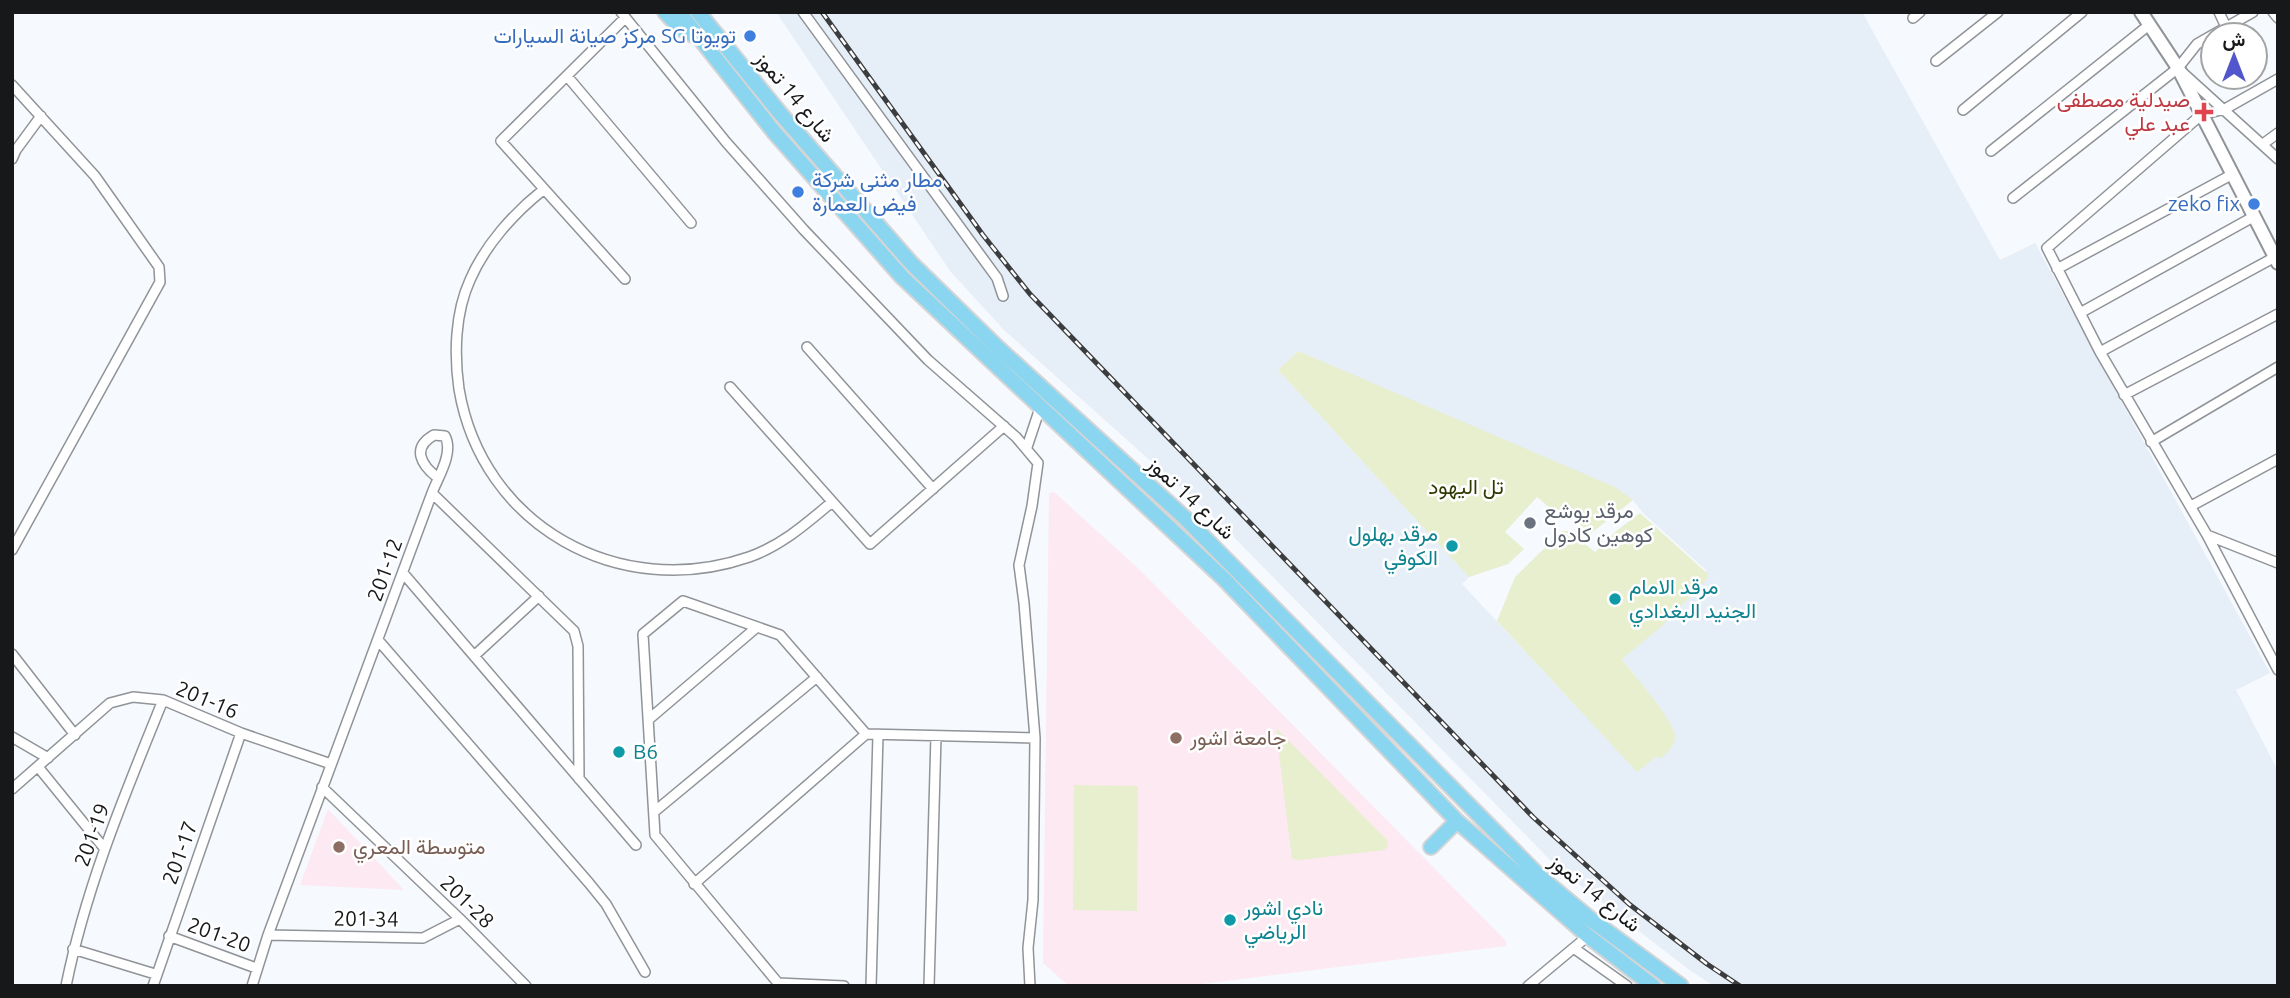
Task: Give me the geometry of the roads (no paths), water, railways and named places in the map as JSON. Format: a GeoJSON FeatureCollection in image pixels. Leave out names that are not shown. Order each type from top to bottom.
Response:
{"type":"FeatureCollection","features":[{"type":"Feature","properties":{"kind":"main road","name":"شارع 14 تموز"},"geometry":{"type":"LineString","coordinates":[[664,12],[680,28],[706,34],[911,263],[1002,352],[1194,527],[1541,878],[1681,986]]}},
{"type":"Feature","properties":{"kind":"main road","name":"شارع 14 تموز"},"geometry":{"type":"LineString","coordinates":[[694,15],[774,132],[873,246],[929,304],[1224,579],[1457,821],[1588,936],[1653,986]]}},
{"type":"Feature","properties":{"kind":"main road"},"geometry":{"type":"LineString","coordinates":[[1431,847],[1457,821]]}},
{"type":"Feature","properties":{"kind":"street"},"geometry":{"type":"LineString","coordinates":[[803,12],[997,278],[1003,296]]}},
{"type":"Feature","properties":{"kind":"street"},"geometry":{"type":"LineString","coordinates":[[1936,61],[1998,12]]}},
{"type":"Feature","properties":{"kind":"street"},"geometry":{"type":"LineString","coordinates":[[1963,110],[2082,12]]}},
{"type":"Feature","properties":{"kind":"street"},"geometry":{"type":"LineString","coordinates":[[2100,352],[2276,260],[2178,68],[2141,12]]}},
{"type":"Feature","properties":{"kind":"street"},"geometry":{"type":"LineString","coordinates":[[2237,21],[2253,12]]}},
{"type":"Feature","properties":{"kind":"street"},"geometry":{"type":"LineString","coordinates":[[2273,12],[2278,18]]}},
{"type":"Feature","properties":{"kind":"street"},"geometry":{"type":"LineString","coordinates":[[625,279],[501,141],[567,76],[623,15],[726,142],[804,230],[928,360],[1027,447],[1038,463],[1032,506],[1020,552],[1019,575],[1024,603],[1035,738],[1033,900],[1028,948],[1030,986]]}},
{"type":"Feature","properties":{"kind":"street"},"geometry":{"type":"LineString","coordinates":[[1991,151],[2149,25]]}},
{"type":"Feature","properties":{"kind":"street"},"geometry":{"type":"LineString","coordinates":[[2014,198],[2178,68],[2199,43]]}},
{"type":"Feature","properties":{"kind":"street"},"geometry":{"type":"LineString","coordinates":[[2178,68],[2278,159]]}},
{"type":"Feature","properties":{"kind":"street"},"geometry":{"type":"LineString","coordinates":[[567,76],[691,223]]}},
{"type":"Feature","properties":{"kind":"street"},"geometry":{"type":"LineString","coordinates":[[2278,79],[2225,109],[2201,115],[2050,245],[2048,252],[2124,395],[2207,535],[2278,670]]}},
{"type":"Feature","properties":{"kind":"street"},"geometry":{"type":"LineString","coordinates":[[12,85],[95,176],[159,267],[161,274],[160,282],[12,550]]}},
{"type":"Feature","properties":{"kind":"street"},"geometry":{"type":"LineString","coordinates":[[12,159],[41,116]]}},
{"type":"Feature","properties":{"kind":"street"},"geometry":{"type":"LineString","coordinates":[[2263,144],[2278,133]]}},
{"type":"Feature","properties":{"kind":"street"},"geometry":{"type":"LineString","coordinates":[[2057,269],[2231,174]]}},
{"type":"Feature","properties":{"kind":"street"},"geometry":{"type":"LineString","coordinates":[[543,190],[519,209],[487,250],[470,280],[458,324],[456,369],[463,413],[480,455],[505,493],[537,524],[575,549],[617,565],[662,571],[707,569],[750,557],[790,536],[832,502]]}},
{"type":"Feature","properties":{"kind":"street"},"geometry":{"type":"LineString","coordinates":[[2080,313],[2253,217]]}},
{"type":"Feature","properties":{"kind":"street"},"geometry":{"type":"LineString","coordinates":[[2124,395],[2278,314]]}},
{"type":"Feature","properties":{"kind":"street"},"geometry":{"type":"LineString","coordinates":[[807,347],[933,489]]}},
{"type":"Feature","properties":{"kind":"street"},"geometry":{"type":"LineString","coordinates":[[2151,442],[2278,368]]}},
{"type":"Feature","properties":{"kind":"street"},"geometry":{"type":"LineString","coordinates":[[730,387],[870,544],[1004,426]]}},
{"type":"Feature","properties":{"kind":"street"},"geometry":{"type":"LineString","coordinates":[[1027,447],[1040,408]]}},
{"type":"Feature","properties":{"kind":"street","name":"201-12"},"geometry":{"type":"LineString","coordinates":[[252,986],[256,968],[322,787],[378,640],[432,493],[438,478],[448,451],[448,442],[444,436],[434,435],[426,439],[421,450],[421,461],[438,478]]}},
{"type":"Feature","properties":{"kind":"street"},"geometry":{"type":"LineString","coordinates":[[2190,506],[2278,460]]}},
{"type":"Feature","properties":{"kind":"street"},"geometry":{"type":"LineString","coordinates":[[432,493],[570,627],[577,638],[579,779]]}},
{"type":"Feature","properties":{"kind":"street"},"geometry":{"type":"LineString","coordinates":[[2207,535],[2278,563]]}},
{"type":"Feature","properties":{"kind":"street"},"geometry":{"type":"LineString","coordinates":[[403,573],[636,845]]}},
{"type":"Feature","properties":{"kind":"street"},"geometry":{"type":"LineString","coordinates":[[474,656],[539,597]]}},
{"type":"Feature","properties":{"kind":"street"},"geometry":{"type":"LineString","coordinates":[[844,986],[778,983],[655,835],[643,634],[683,601],[780,635],[866,734],[1035,738]]}},
{"type":"Feature","properties":{"kind":"street"},"geometry":{"type":"LineString","coordinates":[[649,720],[757,627]]}},
{"type":"Feature","properties":{"kind":"street"},"geometry":{"type":"LineString","coordinates":[[378,640],[589,883],[614,917],[645,972]]}},
{"type":"Feature","properties":{"kind":"street"},"geometry":{"type":"LineString","coordinates":[[12,654],[75,736]]}},
{"type":"Feature","properties":{"kind":"street"},"geometry":{"type":"LineString","coordinates":[[654,812],[817,677]]}},
{"type":"Feature","properties":{"kind":"street","name":"201-16"},"geometry":{"type":"LineString","coordinates":[[12,789],[110,703],[133,697],[163,699],[241,733],[331,764]]}},
{"type":"Feature","properties":{"kind":"street","name":"201-19"},"geometry":{"type":"LineString","coordinates":[[66,986],[73,949],[104,848],[163,699]]}},
{"type":"Feature","properties":{"kind":"street","name":"201-17"},"geometry":{"type":"LineString","coordinates":[[153,986],[241,733]]}},
{"type":"Feature","properties":{"kind":"street"},"geometry":{"type":"LineString","coordinates":[[694,884],[866,734]]}},
{"type":"Feature","properties":{"kind":"street"},"geometry":{"type":"LineString","coordinates":[[871,986],[878,735]]}},
{"type":"Feature","properties":{"kind":"street"},"geometry":{"type":"LineString","coordinates":[[929,986],[936,736]]}},
{"type":"Feature","properties":{"kind":"street"},"geometry":{"type":"LineString","coordinates":[[12,737],[48,758]]}},
{"type":"Feature","properties":{"kind":"street"},"geometry":{"type":"LineString","coordinates":[[38,768],[104,848]]}},
{"type":"Feature","properties":{"kind":"street","name":"201-28"},"geometry":{"type":"LineString","coordinates":[[322,787],[526,986]]}},
{"type":"Feature","properties":{"kind":"street","name":"201-34"},"geometry":{"type":"LineString","coordinates":[[268,935],[423,938],[460,919]]}},
{"type":"Feature","properties":{"kind":"street","name":"201-20"},"geometry":{"type":"LineString","coordinates":[[169,936],[256,968]]}},
{"type":"Feature","properties":{"kind":"street"},"geometry":{"type":"LineString","coordinates":[[1528,986],[1588,936]]}},
{"type":"Feature","properties":{"kind":"street"},"geometry":{"type":"LineString","coordinates":[[73,949],[155,974]]}},
{"type":"Feature","properties":{"kind":"street"},"geometry":{"type":"LineString","coordinates":[[1575,949],[1628,986]]}},
{"type":"Feature","properties":{"kind":"railway"},"geometry":{"type":"LineString","coordinates":[[822,12],[983,235],[1030,294],[1533,817],[1629,904],[1740,986]]}},
{"type":"Feature","properties":{"kind":"place","name":"مركز صيانة السيارات SG تويوتا"},"geometry":{"type":"Point","coordinates":[750,36]}},
{"type":"Feature","properties":{"kind":"place","name":"صيدلية مصطفى عبد علي"},"geometry":{"type":"Point","coordinates":[2204,112]}},
{"type":"Feature","properties":{"kind":"place","name":"مطار مثنى شركة فيض العمارة"},"geometry":{"type":"Point","coordinates":[798,192]}},
{"type":"Feature","properties":{"kind":"place","name":"zeko fix"},"geometry":{"type":"Point","coordinates":[2254,204]}},
{"type":"Feature","properties":{"kind":"place","name":"مرقد يوشع كوهين كادول"},"geometry":{"type":"Point","coordinates":[1530,523]}},
{"type":"Feature","properties":{"kind":"place","name":"مرقد بهلول الكوفي"},"geometry":{"type":"Point","coordinates":[1452,546]}},
{"type":"Feature","properties":{"kind":"place","name":"مرقد الامام الجنيد البغدادي"},"geometry":{"type":"Point","coordinates":[1615,599]}},
{"type":"Feature","properties":{"kind":"place","name":"جامعة اشور"},"geometry":{"type":"Point","coordinates":[1176,738]}},
{"type":"Feature","properties":{"kind":"place","name":"B6"},"geometry":{"type":"Point","coordinates":[619,752]}},
{"type":"Feature","properties":{"kind":"place","name":"متوسطة المعري"},"geometry":{"type":"Point","coordinates":[339,847]}},
{"type":"Feature","properties":{"kind":"place","name":"نادي اشور الرياضي"},"geometry":{"type":"Point","coordinates":[1230,920]}},
{"type":"Feature","properties":{"kind":"park label","name":"تل اليهود"},"geometry":{"type":"Point","coordinates":[1466,487]}}]}
